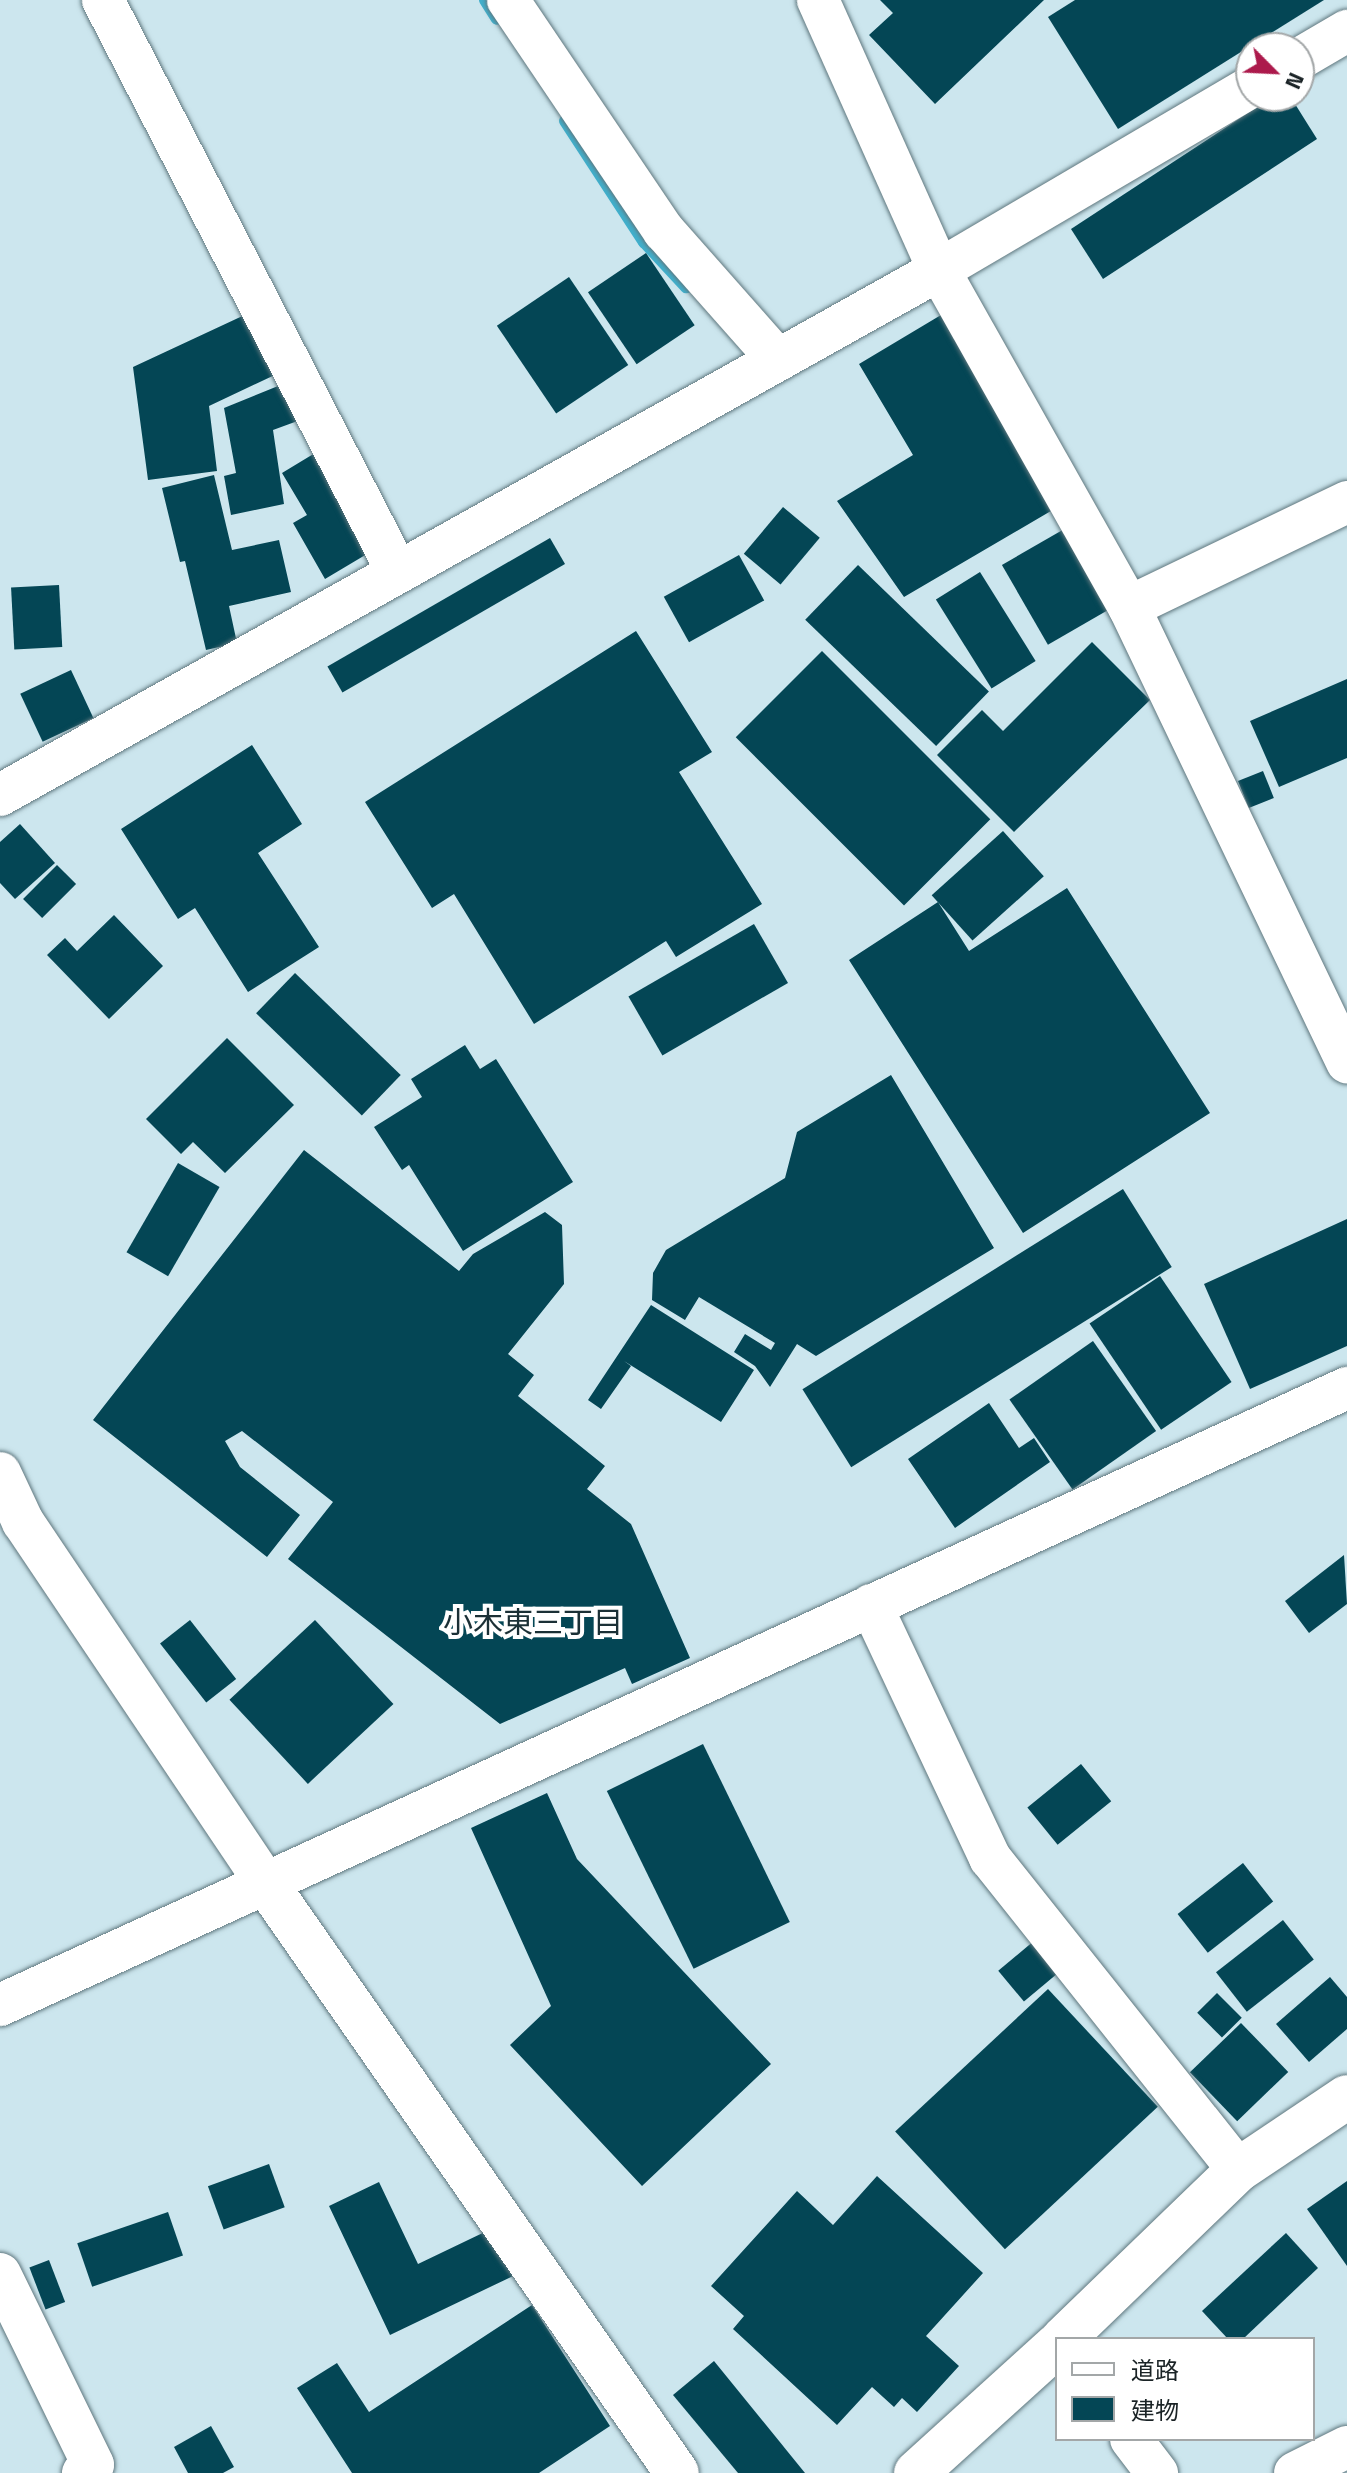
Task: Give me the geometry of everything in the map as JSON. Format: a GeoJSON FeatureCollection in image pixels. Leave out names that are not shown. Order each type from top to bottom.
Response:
{"type":"FeatureCollection","features":[{"type":"Feature","properties":{"kind":"street"},"geometry":{"type":"LineString","coordinates":[[103,0],[398,573]]}},
{"type":"Feature","properties":{"kind":"street"},"geometry":{"type":"LineString","coordinates":[[508,0],[664,231],[778,360]]}},
{"type":"Feature","properties":{"kind":"street"},"geometry":{"type":"LineString","coordinates":[[818,0],[939,270],[1129,607],[1347,1062]]}},
{"type":"Feature","properties":{"kind":"street"},"geometry":{"type":"LineString","coordinates":[[1315,50],[1347,31]]}},
{"type":"Feature","properties":{"kind":"street"},"geometry":{"type":"LineString","coordinates":[[0,795],[939,270],[1235,96]]}},
{"type":"Feature","properties":{"kind":"street"},"geometry":{"type":"LineString","coordinates":[[1129,607],[1347,502]]}},
{"type":"Feature","properties":{"kind":"street"},"geometry":{"type":"LineString","coordinates":[[0,2005],[1347,1388]]}},
{"type":"Feature","properties":{"kind":"street"},"geometry":{"type":"LineString","coordinates":[[0,1473],[12,1527],[265,1882],[677,2473]]}},
{"type":"Feature","properties":{"kind":"street"},"geometry":{"type":"LineString","coordinates":[[871,1605],[990,1858],[1238,2170]]}},
{"type":"Feature","properties":{"kind":"street"},"geometry":{"type":"LineString","coordinates":[[1065,2337],[1238,2170],[1347,2097]]}},
{"type":"Feature","properties":{"kind":"street"},"geometry":{"type":"LineString","coordinates":[[0,2274],[93,2465],[83,2473]]}},
{"type":"Feature","properties":{"kind":"street"},"geometry":{"type":"LineString","coordinates":[[916,2473],[1055,2347]]}},
{"type":"Feature","properties":{"kind":"street"},"geometry":{"type":"LineString","coordinates":[[1133,2441],[1157,2473]]}},
{"type":"Feature","properties":{"kind":"street"},"geometry":{"type":"LineString","coordinates":[[1295,2473],[1347,2447]]}},
{"type":"Feature","properties":{"kind":"building"},"geometry":{"type":"Polygon","coordinates":[[[880,0],[1044,0],[935,104],[869,35],[893,13],[880,0]]]}},
{"type":"Feature","properties":{"kind":"building"},"geometry":{"type":"Polygon","coordinates":[[[1075,0],[1324,0],[1273,32],[1235,32],[1235,56],[1118,129],[1048,17],[1075,0]]]}},
{"type":"Feature","properties":{"kind":"building"},"geometry":{"type":"Polygon","coordinates":[[[1250,112],[1300,112],[1317,139],[1103,279],[1071,229],[1250,112]]]}},
{"type":"Feature","properties":{"kind":"building"},"geometry":{"type":"Polygon","coordinates":[[[646,253],[695,325],[637,364],[588,292],[646,253]]]}},
{"type":"Feature","properties":{"kind":"building"},"geometry":{"type":"Polygon","coordinates":[[[569,277],[628,365],[556,414],[497,326],[569,277]]]}},
{"type":"Feature","properties":{"kind":"building"},"geometry":{"type":"Polygon","coordinates":[[[251,312],[279,373],[209,406],[217,471],[148,480],[133,367],[251,312]]]}},
{"type":"Feature","properties":{"kind":"building"},"geometry":{"type":"Polygon","coordinates":[[[941,315],[1056,508],[904,597],[837,501],[913,455],[859,364],[941,315]]]}},
{"type":"Feature","properties":{"kind":"building"},"geometry":{"type":"Polygon","coordinates":[[[283,384],[303,419],[273,430],[284,504],[231,515],[224,476],[236,473],[224,408],[283,384]]]}},
{"type":"Feature","properties":{"kind":"building"},"geometry":{"type":"Polygon","coordinates":[[[315,453],[372,551],[325,579],[293,523],[307,515],[282,473],[315,453]]]}},
{"type":"Feature","properties":{"kind":"building"},"geometry":{"type":"Polygon","coordinates":[[[214,475],[232,550],[279,540],[291,592],[229,606],[237,643],[206,650],[185,561],[180,562],[162,488],[214,475]]]}},
{"type":"Feature","properties":{"kind":"building"},"geometry":{"type":"Polygon","coordinates":[[[783,507],[820,538],[781,585],[744,554],[783,507]]]}},
{"type":"Feature","properties":{"kind":"building"},"geometry":{"type":"Polygon","coordinates":[[[1066,528],[1112,608],[1048,645],[1002,565],[1066,528]]]}},
{"type":"Feature","properties":{"kind":"building"},"geometry":{"type":"Polygon","coordinates":[[[550,538],[565,564],[342,692],[327,666],[550,538]]]}},
{"type":"Feature","properties":{"kind":"building"},"geometry":{"type":"Polygon","coordinates":[[[739,555],[764,600],[689,642],[664,597],[739,555]]]}},
{"type":"Feature","properties":{"kind":"building"},"geometry":{"type":"Polygon","coordinates":[[[858,565],[989,691],[936,746],[805,620],[858,565]]]}},
{"type":"Feature","properties":{"kind":"building"},"geometry":{"type":"Polygon","coordinates":[[[980,572],[1036,661],[992,689],[936,600],[980,572]]]}},
{"type":"Feature","properties":{"kind":"building"},"geometry":{"type":"Polygon","coordinates":[[[59,585],[62,647],[14,649],[11,588],[59,585]]]}},
{"type":"Feature","properties":{"kind":"building"},"geometry":{"type":"Polygon","coordinates":[[[636,631],[712,752],[679,772],[762,904],[676,957],[666,941],[534,1024],[454,894],[432,908],[365,802],[636,631]]]}},
{"type":"Feature","properties":{"kind":"building"},"geometry":{"type":"Polygon","coordinates":[[[1092,642],[1150,700],[1014,832],[937,755],[982,710],[1003,731],[1092,642]]]}},
{"type":"Feature","properties":{"kind":"building"},"geometry":{"type":"Polygon","coordinates":[[[822,651],[990,819],[904,906],[736,737],[822,651]]]}},
{"type":"Feature","properties":{"kind":"building"},"geometry":{"type":"Polygon","coordinates":[[[71,670],[93,718],[43,742],[20,694],[71,670]]]}},
{"type":"Feature","properties":{"kind":"building"},"geometry":{"type":"Polygon","coordinates":[[[1347,679],[1347,758],[1279,787],[1250,721],[1347,679]]]}},
{"type":"Feature","properties":{"kind":"building"},"geometry":{"type":"Polygon","coordinates":[[[252,745],[302,824],[258,853],[319,947],[248,992],[195,908],[178,919],[121,829],[252,745]]]}},
{"type":"Feature","properties":{"kind":"building"},"geometry":{"type":"Polygon","coordinates":[[[1263,771],[1274,798],[1249,808],[1238,781],[1263,771]]]}},
{"type":"Feature","properties":{"kind":"building"},"geometry":{"type":"Polygon","coordinates":[[[20,824],[55,863],[15,899],[0,883],[0,842],[20,824]]]}},
{"type":"Feature","properties":{"kind":"building"},"geometry":{"type":"Polygon","coordinates":[[[1003,831],[1044,876],[972,941],[932,895],[1003,831]]]}},
{"type":"Feature","properties":{"kind":"building"},"geometry":{"type":"Polygon","coordinates":[[[57,865],[76,884],[42,918],[23,899],[57,865]]]}},
{"type":"Feature","properties":{"kind":"building"},"geometry":{"type":"Polygon","coordinates":[[[1067,888],[1210,1113],[1023,1233],[849,960],[938,902],[969,951],[1067,888]]]}},
{"type":"Feature","properties":{"kind":"building"},"geometry":{"type":"Polygon","coordinates":[[[114,915],[163,966],[109,1019],[47,955],[65,938],[77,951],[114,915]]]}},
{"type":"Feature","properties":{"kind":"building"},"geometry":{"type":"Polygon","coordinates":[[[754,924],[788,983],[662,1055],[628,996],[754,924]]]}},
{"type":"Feature","properties":{"kind":"building"},"geometry":{"type":"Polygon","coordinates":[[[295,973],[401,1075],[362,1115],[256,1013],[295,973]]]}},
{"type":"Feature","properties":{"kind":"building"},"geometry":{"type":"Polygon","coordinates":[[[227,1038],[294,1105],[225,1173],[193,1142],[181,1154],[146,1119],[227,1038]]]}},
{"type":"Feature","properties":{"kind":"building"},"geometry":{"type":"Polygon","coordinates":[[[465,1045],[480,1069],[496,1059],[573,1182],[463,1251],[409,1165],[402,1170],[374,1127],[422,1097],[411,1079],[465,1045]]]}},
{"type":"Feature","properties":{"kind":"building"},"geometry":{"type":"Polygon","coordinates":[[[891,1075],[994,1248],[816,1356],[797,1344],[770,1387],[755,1366],[734,1352],[745,1334],[771,1350],[775,1343],[699,1297],[685,1320],[652,1300],[653,1273],[666,1250],[785,1178],[797,1132],[891,1075]]]}},
{"type":"Feature","properties":{"kind":"building"},"geometry":{"type":"Polygon","coordinates":[[[304,1150],[459,1271],[473,1254],[545,1212],[562,1225],[564,1284],[508,1354],[534,1375],[518,1396],[605,1466],[587,1489],[631,1524],[690,1658],[632,1684],[625,1668],[500,1724],[288,1559],[333,1502],[242,1431],[225,1441],[240,1467],[300,1515],[267,1557],[93,1420],[304,1150]]]}},
{"type":"Feature","properties":{"kind":"building"},"geometry":{"type":"Polygon","coordinates":[[[178,1163],[220,1187],[168,1276],[126,1252],[178,1163]]]}},
{"type":"Feature","properties":{"kind":"building"},"geometry":{"type":"Polygon","coordinates":[[[1123,1189],[1172,1267],[851,1467],[802,1389],[1123,1189]]]}},
{"type":"Feature","properties":{"kind":"building"},"geometry":{"type":"Polygon","coordinates":[[[1347,1219],[1347,1346],[1250,1389],[1204,1284],[1347,1219]]]}},
{"type":"Feature","properties":{"kind":"building"},"geometry":{"type":"Polygon","coordinates":[[[1160,1276],[1232,1382],[1161,1430],[1090,1324],[1160,1276]]]}},
{"type":"Feature","properties":{"kind":"building"},"geometry":{"type":"Polygon","coordinates":[[[651,1305],[754,1370],[721,1422],[624,1361],[631,1366],[601,1409],[588,1400],[651,1305]]]}},
{"type":"Feature","properties":{"kind":"building"},"geometry":{"type":"Polygon","coordinates":[[[1093,1341],[1156,1431],[1073,1490],[1009,1400],[1093,1341]]]}},
{"type":"Feature","properties":{"kind":"building"},"geometry":{"type":"Polygon","coordinates":[[[989,1403],[1019,1448],[1034,1438],[1050,1462],[955,1528],[908,1459],[989,1403]]]}},
{"type":"Feature","properties":{"kind":"building"},"geometry":{"type":"Polygon","coordinates":[[[1344,1555],[1347,1604],[1309,1633],[1285,1601],[1344,1555]]]}},
{"type":"Feature","properties":{"kind":"building"},"geometry":{"type":"Polygon","coordinates":[[[190,1620],[236,1679],[206,1702],[160,1643],[190,1620]]]}},
{"type":"Feature","properties":{"kind":"building"},"geometry":{"type":"Polygon","coordinates":[[[315,1620],[393,1704],[308,1784],[229,1700],[315,1620]]]}},
{"type":"Feature","properties":{"kind":"building"},"geometry":{"type":"Polygon","coordinates":[[[703,1744],[790,1922],[694,1969],[607,1791],[703,1744]]]}},
{"type":"Feature","properties":{"kind":"building"},"geometry":{"type":"Polygon","coordinates":[[[1081,1764],[1111,1801],[1058,1845],[1027,1807],[1081,1764]]]}},
{"type":"Feature","properties":{"kind":"building"},"geometry":{"type":"Polygon","coordinates":[[[547,1793],[577,1859],[771,2064],[642,2186],[510,2045],[551,2006],[471,1828],[547,1793]]]}},
{"type":"Feature","properties":{"kind":"building"},"geometry":{"type":"Polygon","coordinates":[[[1243,1863],[1273,1902],[1208,1953],[1178,1914],[1243,1863]]]}},
{"type":"Feature","properties":{"kind":"building"},"geometry":{"type":"Polygon","coordinates":[[[1283,1920],[1314,1959],[1247,2012],[1216,1972],[1283,1920]]]}},
{"type":"Feature","properties":{"kind":"building"},"geometry":{"type":"Polygon","coordinates":[[[1035,1940],[1061,1971],[1024,2001],[998,1971],[1035,1940]]]}},
{"type":"Feature","properties":{"kind":"building"},"geometry":{"type":"Polygon","coordinates":[[[1330,1977],[1347,1997],[1347,2029],[1309,2062],[1276,2024],[1330,1977]]]}},
{"type":"Feature","properties":{"kind":"building"},"geometry":{"type":"Polygon","coordinates":[[[1048,1989],[1158,2107],[1005,2249],[895,2132],[1048,1989]]]}},
{"type":"Feature","properties":{"kind":"building"},"geometry":{"type":"Polygon","coordinates":[[[1217,1993],[1242,2018],[1222,2038],[1197,2013],[1217,1993]]]}},
{"type":"Feature","properties":{"kind":"building"},"geometry":{"type":"Polygon","coordinates":[[[1241,2023],[1288,2072],[1237,2121],[1190,2072],[1241,2023]]]}},
{"type":"Feature","properties":{"kind":"building"},"geometry":{"type":"Polygon","coordinates":[[[269,2164],[285,2207],[224,2229],[208,2186],[269,2164]]]}},
{"type":"Feature","properties":{"kind":"building"},"geometry":{"type":"Polygon","coordinates":[[[877,2176],[983,2273],[926,2336],[959,2366],[917,2412],[902,2398],[894,2407],[872,2387],[837,2425],[733,2329],[744,2316],[711,2286],[797,2191],[833,2225],[877,2176]]]}},
{"type":"Feature","properties":{"kind":"building"},"geometry":{"type":"Polygon","coordinates":[[[1347,2181],[1347,2266],[1307,2209],[1347,2181]]]}},
{"type":"Feature","properties":{"kind":"building"},"geometry":{"type":"Polygon","coordinates":[[[379,2182],[418,2264],[491,2229],[513,2276],[390,2335],[329,2206],[379,2182]]]}},
{"type":"Feature","properties":{"kind":"building"},"geometry":{"type":"Polygon","coordinates":[[[168,2212],[183,2255],[92,2287],[77,2243],[168,2212]]]}},
{"type":"Feature","properties":{"kind":"building"},"geometry":{"type":"Polygon","coordinates":[[[1286,2233],[1318,2268],[1245,2337],[1226,2337],[1202,2311],[1286,2233]]]}},
{"type":"Feature","properties":{"kind":"building"},"geometry":{"type":"Polygon","coordinates":[[[49,2260],[65,2302],[46,2310],[29,2268],[49,2260]]]}},
{"type":"Feature","properties":{"kind":"building"},"geometry":{"type":"Polygon","coordinates":[[[532,2305],[610,2426],[539,2473],[352,2473],[297,2388],[337,2363],[369,2412],[532,2305]]]}},
{"type":"Feature","properties":{"kind":"building"},"geometry":{"type":"Polygon","coordinates":[[[714,2361],[805,2473],[738,2473],[673,2395],[714,2361]]]}},
{"type":"Feature","properties":{"kind":"building"},"geometry":{"type":"Polygon","coordinates":[[[211,2426],[234,2467],[223,2473],[188,2473],[174,2447],[211,2426]]]}},
{"type":"Feature","properties":{"kind":"waterway"},"geometry":{"type":"LineString","coordinates":[[485,0],[497,19]]}},
{"type":"Feature","properties":{"kind":"waterway"},"geometry":{"type":"LineString","coordinates":[[565,121],[644,242],[686,287]]}},
{"type":"Feature","properties":{"kind":"district","name":"小木東三丁目"},"geometry":{"type":"Point","coordinates":[533,1622]}}]}
